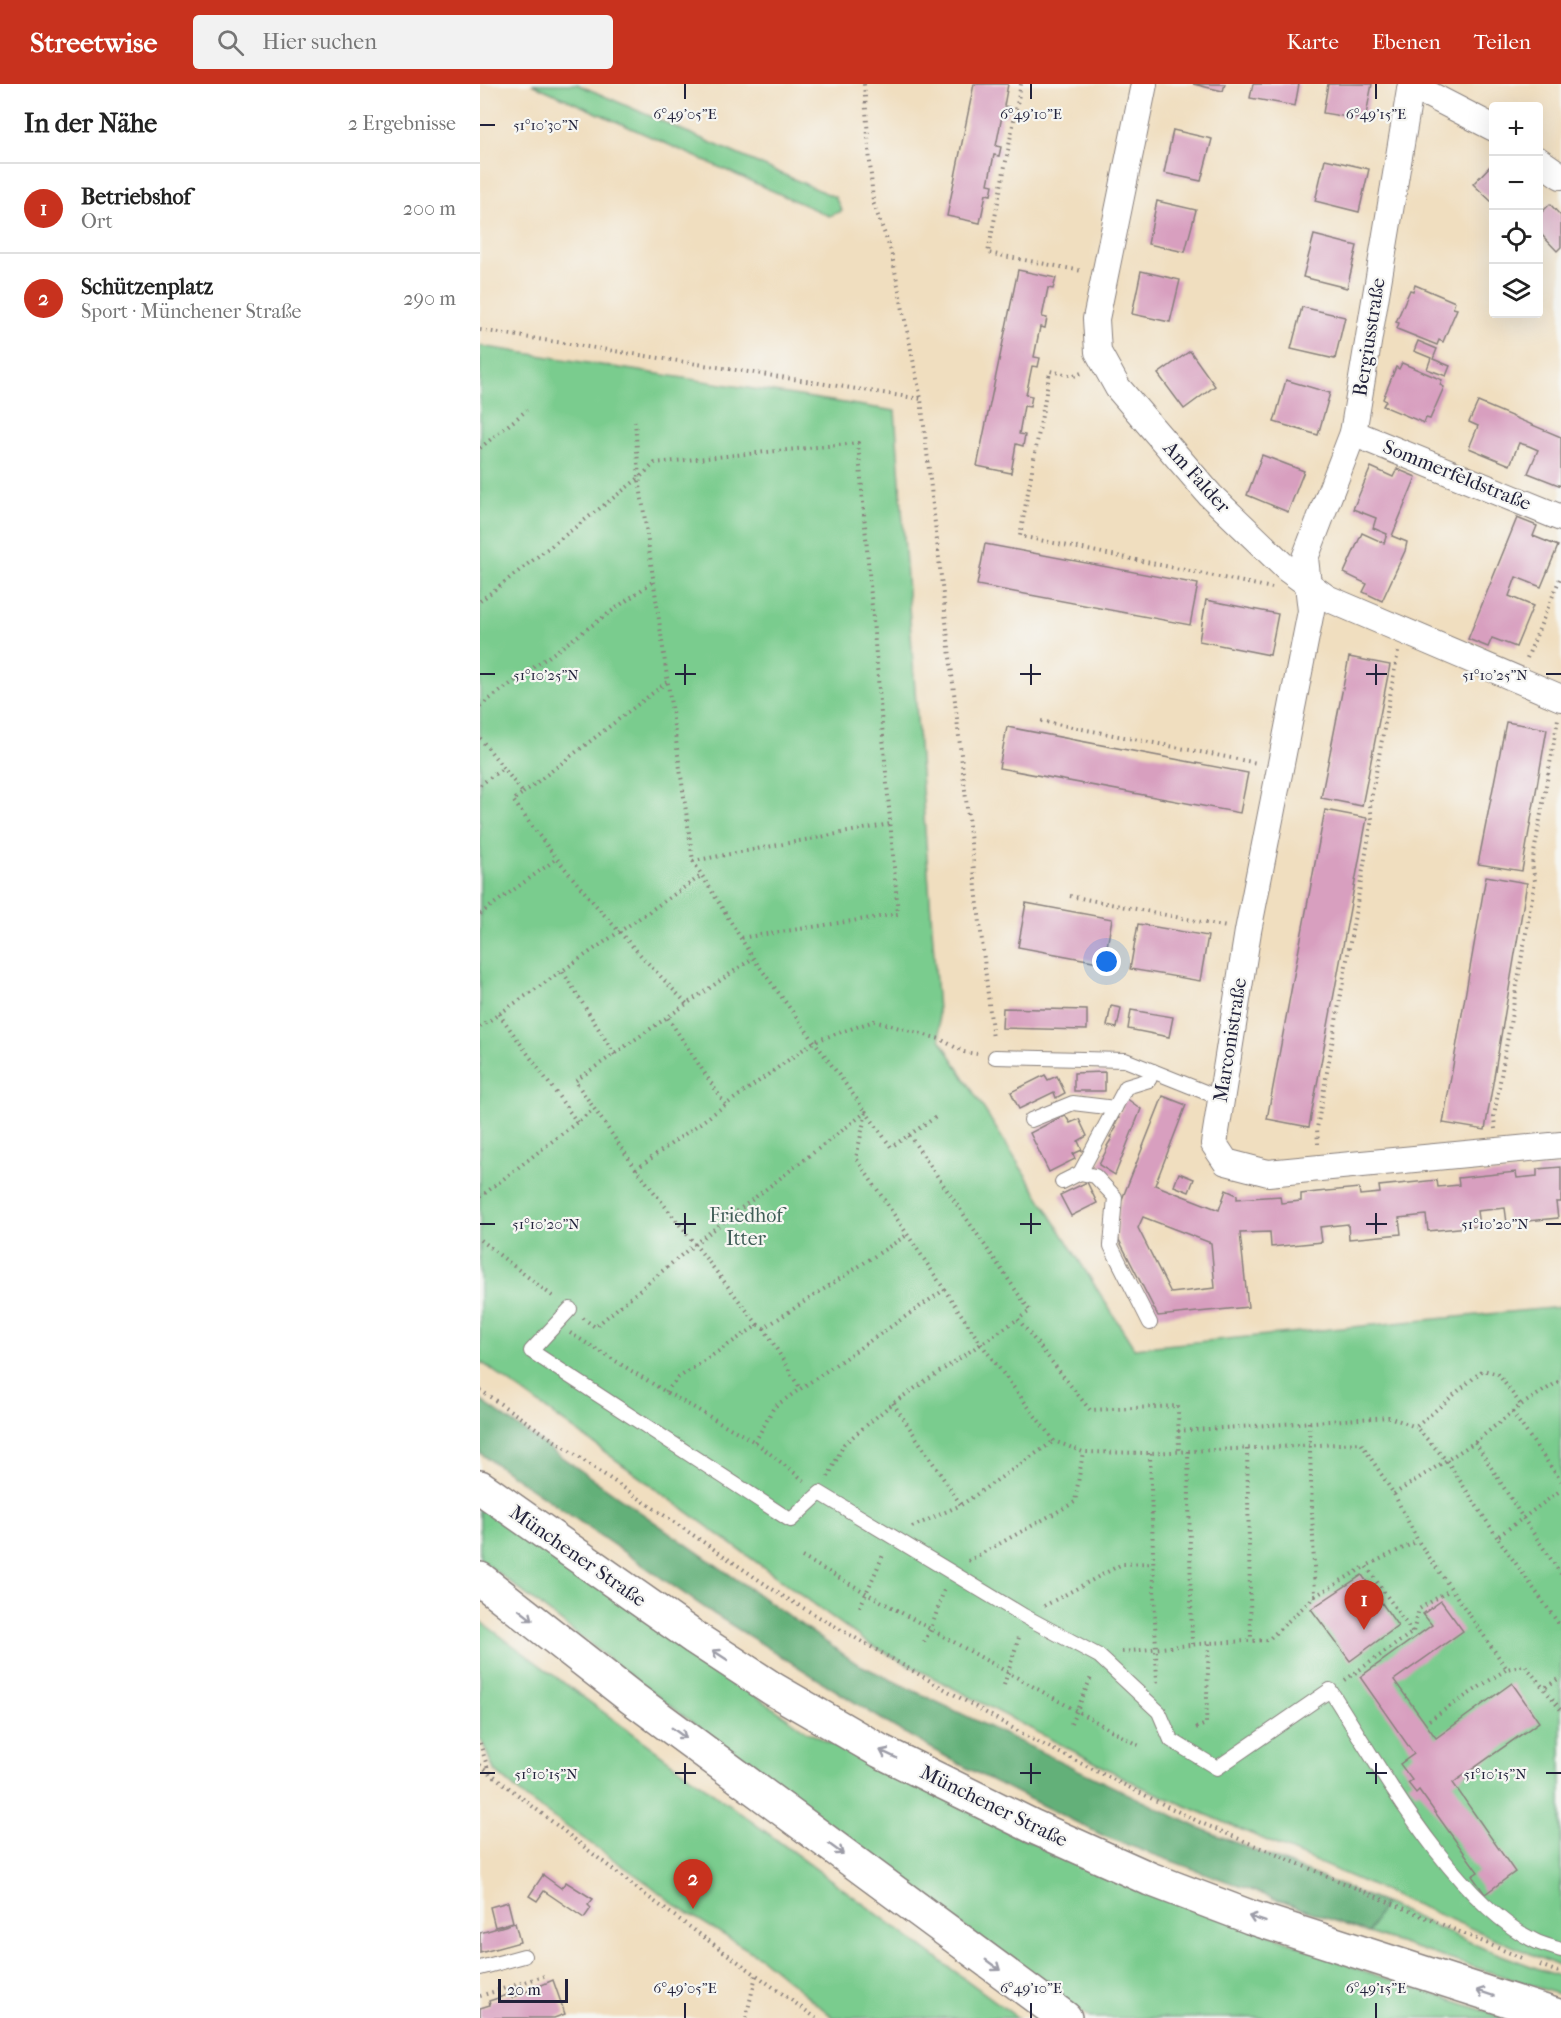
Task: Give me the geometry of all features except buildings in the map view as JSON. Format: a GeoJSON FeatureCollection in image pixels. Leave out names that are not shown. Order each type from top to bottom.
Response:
{"type":"FeatureCollection","features":[{"type":"Feature","properties":{"kind":"main road","name":"Münchener Straße"},"geometry":{"type":"LineString","coordinates":[[480,1487],[695,1638],[799,1705],[880,1751],[1032,1826],[1150,1879],[1250,1917],[1561,2018]]}},
{"type":"Feature","properties":{"kind":"main road"},"geometry":{"type":"LineString","coordinates":[[480,1579],[632,1698],[1065,2018]]}},
{"type":"Feature","properties":{"kind":"street","name":"Am Falder"},"geometry":{"type":"LineString","coordinates":[[1144,84],[1103,276],[1096,320],[1098,352],[1118,387],[1210,495],[1300,579],[1327,598],[1561,698]]}},
{"type":"Feature","properties":{"kind":"street"},"geometry":{"type":"LineString","coordinates":[[1410,87],[1489,125]]}},
{"type":"Feature","properties":{"kind":"street","name":"Bergiusstraße"},"geometry":{"type":"LineString","coordinates":[[1300,579],[1305,558],[1353,433],[1410,87]]}},
{"type":"Feature","properties":{"kind":"street"},"geometry":{"type":"LineString","coordinates":[[1543,163],[1561,176]]}},
{"type":"Feature","properties":{"kind":"street","name":"Sommerfeldstraße"},"geometry":{"type":"LineString","coordinates":[[1353,433],[1561,518]]}},
{"type":"Feature","properties":{"kind":"street","name":"Marconistraße"},"geometry":{"type":"LineString","coordinates":[[1300,579],[1311,611],[1248,931],[1214,1144],[1226,1162],[1268,1173],[1561,1145]]}},
{"type":"Feature","properties":{"kind":"lane"},"geometry":{"type":"LineString","coordinates":[[995,1057],[1125,1060],[1220,1098]]}},
{"type":"Feature","properties":{"kind":"lane"},"geometry":{"type":"LineString","coordinates":[[1062,1182],[1080,1173],[1126,1087],[1149,1080],[1153,1071]]}},
{"type":"Feature","properties":{"kind":"lane"},"geometry":{"type":"LineString","coordinates":[[1031,1119],[1073,1102],[1114,1108]]}},
{"type":"Feature","properties":{"kind":"lane"},"geometry":{"type":"LineString","coordinates":[[1080,1173],[1095,1176],[1114,1197],[1111,1246],[1150,1323]]}},
{"type":"Feature","properties":{"kind":"lane"},"geometry":{"type":"LineString","coordinates":[[570,1309],[531,1351],[787,1518],[791,1520],[820,1493],[1024,1616],[1099,1656],[1159,1712],[1171,1740],[1216,1768],[1330,1690],[1416,1822],[1457,1875],[1502,1919],[1535,1941],[1561,1950]]}},
{"type":"Feature","properties":{"kind":"lane"},"geometry":{"type":"LineString","coordinates":[[480,1968],[524,1956]]}},
{"type":"Feature","properties":{"kind":"path"},"geometry":{"type":"LineString","coordinates":[[636,1169],[815,1041],[873,1021],[940,1039],[964,1052],[995,1057],[921,399],[891,251],[873,202],[864,84]]}},
{"type":"Feature","properties":{"kind":"path"},"geometry":{"type":"LineString","coordinates":[[1021,84],[988,253],[1103,276]]}},
{"type":"Feature","properties":{"kind":"path"},"geometry":{"type":"LineString","coordinates":[[480,330],[921,399]]}},
{"type":"Feature","properties":{"kind":"path"},"geometry":{"type":"LineString","coordinates":[[1104,362],[1074,376],[1050,371],[1020,536],[1283,591],[1300,579]]}},
{"type":"Feature","properties":{"kind":"path"},"geometry":{"type":"LineString","coordinates":[[480,448],[527,410]]}},
{"type":"Feature","properties":{"kind":"path"},"geometry":{"type":"LineString","coordinates":[[635,421],[639,478],[693,861],[753,958],[891,1147],[936,1117]]}},
{"type":"Feature","properties":{"kind":"path"},"geometry":{"type":"LineString","coordinates":[[480,601],[639,478],[655,463],[858,443],[898,914],[740,938]]}},
{"type":"Feature","properties":{"kind":"path"},"geometry":{"type":"LineString","coordinates":[[1518,680],[1561,576]]}},
{"type":"Feature","properties":{"kind":"path"},"geometry":{"type":"LineString","coordinates":[[480,706],[655,580]]}},
{"type":"Feature","properties":{"kind":"path"},"geometry":{"type":"LineString","coordinates":[[1319,1169],[1317,1128],[1372,819],[1370,805],[1399,645],[1405,632]]}},
{"type":"Feature","properties":{"kind":"path"},"geometry":{"type":"LineString","coordinates":[[668,682],[513,800],[555,860],[619,934],[688,1005]]}},
{"type":"Feature","properties":{"kind":"path"},"geometry":{"type":"LineString","coordinates":[[1498,1152],[1494,1116],[1535,881],[1532,864],[1556,725],[1561,713]]}},
{"type":"Feature","properties":{"kind":"path"},"geometry":{"type":"LineString","coordinates":[[1041,721],[1279,767]]}},
{"type":"Feature","properties":{"kind":"path"},"geometry":{"type":"LineString","coordinates":[[480,738],[523,793]]}},
{"type":"Feature","properties":{"kind":"path"},"geometry":{"type":"LineString","coordinates":[[480,785],[503,768]]}},
{"type":"Feature","properties":{"kind":"path"},"geometry":{"type":"LineString","coordinates":[[693,861],[890,824]]}},
{"type":"Feature","properties":{"kind":"path"},"geometry":{"type":"LineString","coordinates":[[480,914],[555,860]]}},
{"type":"Feature","properties":{"kind":"path"},"geometry":{"type":"LineString","coordinates":[[480,1027],[701,876]]}},
{"type":"Feature","properties":{"kind":"path"},"geometry":{"type":"LineString","coordinates":[[1070,896],[1248,931]]}},
{"type":"Feature","properties":{"kind":"path"},"geometry":{"type":"LineString","coordinates":[[753,958],[575,1081],[636,1169],[758,1325],[764,1328],[800,1387]]}},
{"type":"Feature","properties":{"kind":"path"},"geometry":{"type":"LineString","coordinates":[[563,972],[615,1055]]}},
{"type":"Feature","properties":{"kind":"path"},"geometry":{"type":"LineString","coordinates":[[499,1014],[577,1122]]}},
{"type":"Feature","properties":{"kind":"path"},"geometry":{"type":"LineString","coordinates":[[668,1018],[725,1104]]}},
{"type":"Feature","properties":{"kind":"path"},"geometry":{"type":"LineString","coordinates":[[480,1197],[594,1109]]}},
{"type":"Feature","properties":{"kind":"path"},"geometry":{"type":"LineString","coordinates":[[866,1112],[856,1158],[981,1344],[1054,1441],[1083,1452],[1150,1454],[1361,1443],[1394,1494],[1418,1541],[1507,1669]]}},
{"type":"Feature","properties":{"kind":"path"},"geometry":{"type":"LineString","coordinates":[[480,1240],[595,1327],[696,1243],[866,1112]]}},
{"type":"Feature","properties":{"kind":"path"},"geometry":{"type":"LineString","coordinates":[[556,1324],[666,1392],[755,1442],[820,1493],[844,1444],[893,1403],[1030,1311],[909,1135]]}},
{"type":"Feature","properties":{"kind":"path"},"geometry":{"type":"LineString","coordinates":[[764,1328],[907,1235]]}},
{"type":"Feature","properties":{"kind":"path"},"geometry":{"type":"LineString","coordinates":[[755,1442],[774,1407],[944,1290]]}},
{"type":"Feature","properties":{"kind":"path"},"geometry":{"type":"LineString","coordinates":[[1018,1319],[1090,1410],[1178,1406],[1179,1452]]}},
{"type":"Feature","properties":{"kind":"path"},"geometry":{"type":"LineString","coordinates":[[666,1392],[678,1378],[758,1325]]}},
{"type":"Feature","properties":{"kind":"path"},"geometry":{"type":"LineString","coordinates":[[1416,1427],[1483,1370],[1498,1374],[1521,1405]]}},
{"type":"Feature","properties":{"kind":"path"},"geometry":{"type":"LineString","coordinates":[[1394,1494],[1475,1442],[1521,1405],[1561,1380]]}},
{"type":"Feature","properties":{"kind":"path"},"geometry":{"type":"LineString","coordinates":[[480,1390],[784,1597],[1030,1738],[1199,1822],[1527,1960]]}},
{"type":"Feature","properties":{"kind":"path"},"geometry":{"type":"LineString","coordinates":[[893,1403],[961,1505]]}},
{"type":"Feature","properties":{"kind":"path"},"geometry":{"type":"LineString","coordinates":[[1512,1412],[1561,1482]]}},
{"type":"Feature","properties":{"kind":"path"},"geometry":{"type":"LineString","coordinates":[[1178,1431],[1389,1417],[1416,1427],[1447,1461],[1497,1537],[1561,1627]]}},
{"type":"Feature","properties":{"kind":"path"},"geometry":{"type":"LineString","coordinates":[[1309,1422],[1315,1596]]}},
{"type":"Feature","properties":{"kind":"path"},"geometry":{"type":"LineString","coordinates":[[860,1607],[891,1537],[961,1505],[1054,1441]]}},
{"type":"Feature","properties":{"kind":"path"},"geometry":{"type":"LineString","coordinates":[[1475,1442],[1561,1574]]}},
{"type":"Feature","properties":{"kind":"path"},"geometry":{"type":"LineString","coordinates":[[1247,1449],[1251,1641]]}},
{"type":"Feature","properties":{"kind":"path"},"geometry":{"type":"LineString","coordinates":[[924,1642],[932,1629],[951,1571],[1076,1502],[1083,1452]]}},
{"type":"Feature","properties":{"kind":"path"},"geometry":{"type":"LineString","coordinates":[[1188,1452],[1192,1644]]}},
{"type":"Feature","properties":{"kind":"path"},"geometry":{"type":"LineString","coordinates":[[1150,1454],[1159,1712]]}},
{"type":"Feature","properties":{"kind":"path"},"geometry":{"type":"LineString","coordinates":[[1497,1537],[1561,1490]]}},
{"type":"Feature","properties":{"kind":"path"},"geometry":{"type":"LineString","coordinates":[[1071,1724],[1099,1656],[1155,1647],[1268,1640],[1315,1596],[1365,1566],[1418,1541]]}},
{"type":"Feature","properties":{"kind":"path"},"geometry":{"type":"LineString","coordinates":[[802,1557],[1141,1748]]}},
{"type":"Feature","properties":{"kind":"path"},"geometry":{"type":"LineString","coordinates":[[1004,1684],[1024,1616],[1122,1564],[1153,1563]]}},
{"type":"Feature","properties":{"kind":"path"},"geometry":{"type":"LineString","coordinates":[[1365,1566],[1413,1632]]}},
{"type":"Feature","properties":{"kind":"path"},"geometry":{"type":"LineString","coordinates":[[1330,1690],[1413,1632],[1419,1609],[1450,1590]]}},
{"type":"Feature","properties":{"kind":"path"},"geometry":{"type":"LineString","coordinates":[[1196,1728],[1206,1724],[1209,1643]]}},
{"type":"Feature","properties":{"kind":"path"},"geometry":{"type":"LineString","coordinates":[[1430,1720],[1507,1669],[1526,1665],[1546,1687],[1561,1710]]}},
{"type":"Feature","properties":{"kind":"path"},"geometry":{"type":"LineString","coordinates":[[1546,1687],[1561,1677]]}},
{"type":"Feature","properties":{"kind":"path"},"geometry":{"type":"LineString","coordinates":[[480,1743],[488,1770]]}},
{"type":"Feature","properties":{"kind":"path"},"geometry":{"type":"LineString","coordinates":[[480,1765],[644,1894],[816,2018]]}},
{"type":"Feature","properties":{"kind":"path"},"geometry":{"type":"LineString","coordinates":[[1538,1964],[1561,1973]]}},
{"type":"Feature","properties":{"kind":"path"},"geometry":{"type":"LineString","coordinates":[[746,2018],[756,1975]]}},
{"type":"Feature","properties":{"kind":"path"},"geometry":{"type":"LineString","coordinates":[[480,1996],[544,1976]]}},
{"type":"Feature","properties":{"kind":"green space"},"geometry":{"type":"Polygon","coordinates":[[[532,84],[577,84],[835,197],[842,211],[829,216],[532,84]]]}},
{"type":"Feature","properties":{"kind":"green space","name":"Friedhof Itter"},"geometry":{"type":"Polygon","coordinates":[[[480,346],[895,411],[940,1039],[1134,1348],[1561,1307],[1561,1967],[1142,1787],[869,1644],[480,1361],[480,346]]]}},
{"type":"Feature","properties":{"kind":"green space"},"geometry":{"type":"Polygon","coordinates":[[[480,1400],[856,1663],[1197,1827],[1384,1903],[1368,1933],[1106,1837],[961,1765],[894,1727],[714,1614],[480,1453],[480,1400]]]}},
{"type":"Feature","properties":{"kind":"green space"},"geometry":{"type":"Polygon","coordinates":[[[480,1505],[808,1732],[1023,1838],[1364,1971],[1506,2018],[1090,2018],[976,1936],[645,1687],[480,1559],[480,1505]]]}},
{"type":"Feature","properties":{"kind":"green space"},"geometry":{"type":"Polygon","coordinates":[[[480,1621],[1018,2018],[834,2018],[760,1957],[676,1906],[650,1885],[527,1799],[494,1770],[480,1737],[480,1621]]]}},
{"type":"Feature","properties":{"kind":"green space"},"geometry":{"type":"Polygon","coordinates":[[[1384,1903],[1485,1949],[1561,1977],[1561,1995],[1368,1933],[1384,1903]]]}},
{"type":"Feature","properties":{"kind":"place","name":"Betriebshof"},"geometry":{"type":"Point","coordinates":[1364,1630]}},
{"type":"Feature","properties":{"kind":"place","name":"Schützenplatz"},"geometry":{"type":"Point","coordinates":[693,1909]}}]}
